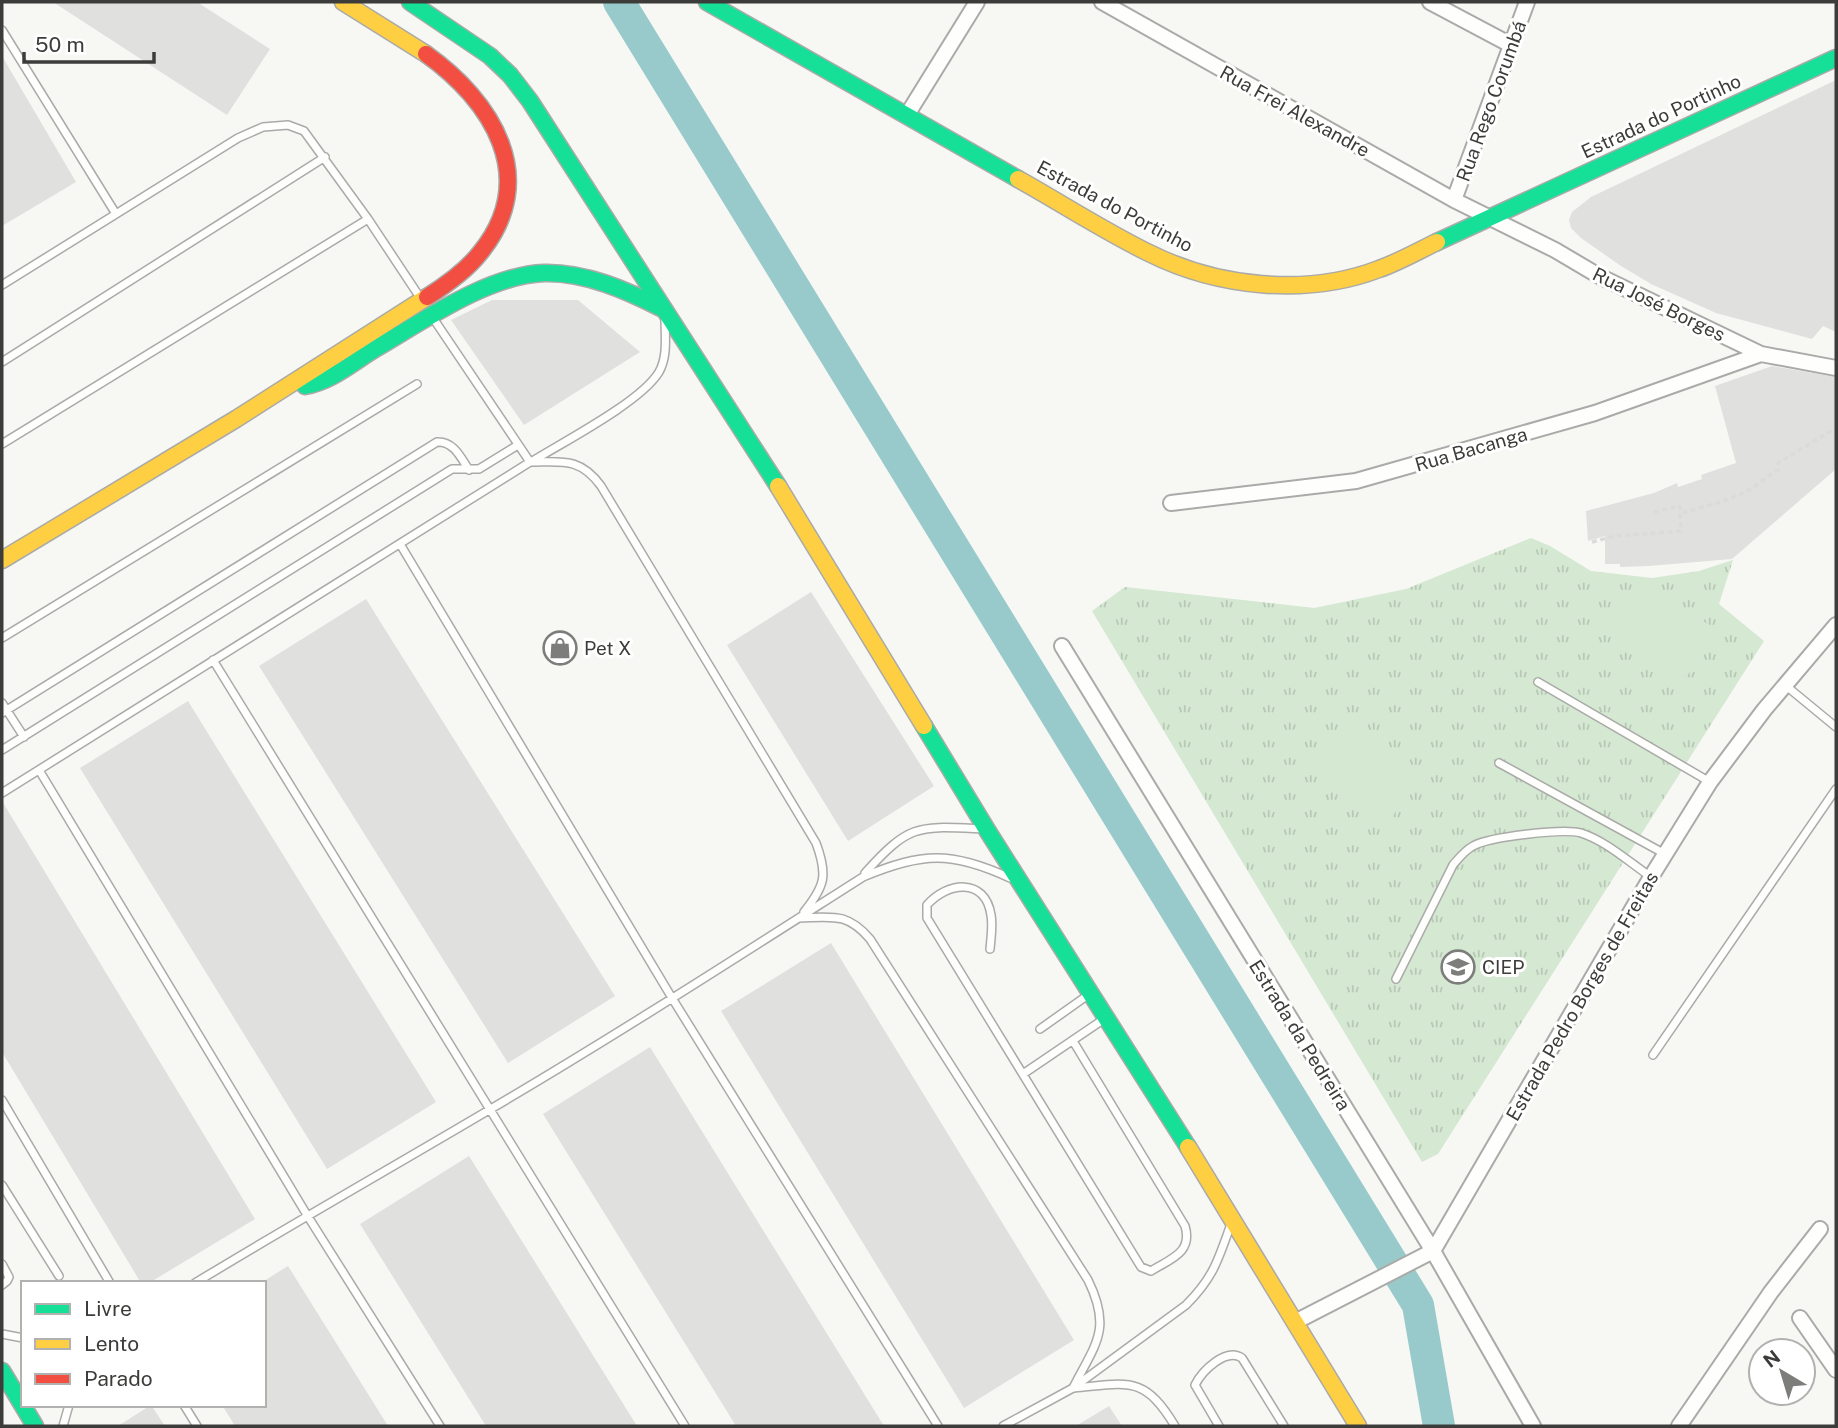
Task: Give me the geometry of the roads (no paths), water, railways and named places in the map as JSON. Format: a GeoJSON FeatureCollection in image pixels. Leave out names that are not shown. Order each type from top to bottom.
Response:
{"type":"FeatureCollection","features":[{"type":"Feature","properties":{"kind":"street"},"geometry":{"type":"LineString","coordinates":[[2,560],[287,388],[442,287],[474,260],[490,240],[501,218],[507,184],[504,152],[490,120],[473,92],[453,74],[343,2]]}},
{"type":"Feature","properties":{"kind":"street"},"geometry":{"type":"LineString","coordinates":[[410,2],[490,56],[510,75],[530,101],[779,487],[987,830],[1233,1218],[1358,1426]]}},
{"type":"Feature","properties":{"kind":"street","name":"Estrada do Portinho"},"geometry":{"type":"LineString","coordinates":[[707,2],[1149,253],[1183,268],[1240,283],[1319,282],[1377,270],[1836,58]]}},
{"type":"Feature","properties":{"kind":"street"},"geometry":{"type":"LineString","coordinates":[[907,115],[977,2]]}},
{"type":"Feature","properties":{"kind":"street","name":"Rua Frei Alexandre"},"geometry":{"type":"LineString","coordinates":[[1101,2],[1454,200],[1491,217]]}},
{"type":"Feature","properties":{"kind":"street"},"geometry":{"type":"LineString","coordinates":[[1430,2],[1511,45]]}},
{"type":"Feature","properties":{"kind":"street","name":"Rua Rego Corumbá"},"geometry":{"type":"LineString","coordinates":[[1454,200],[1527,2]]}},
{"type":"Feature","properties":{"kind":"street","name":"Rua José Borges"},"geometry":{"type":"LineString","coordinates":[[1491,217],[1599,276],[1760,354],[1836,368]]}},
{"type":"Feature","properties":{"kind":"street"},"geometry":{"type":"LineString","coordinates":[[287,388],[312,386],[432,317],[501,282],[526,275],[544,273],[577,277],[614,286],[663,311]]}},
{"type":"Feature","properties":{"kind":"street","name":"Rua Bacanga"},"geometry":{"type":"LineString","coordinates":[[1171,503],[1356,481],[1595,413],[1760,354]]}},
{"type":"Feature","properties":{"kind":"street","name":"Estrada Pedro Borges de Freitas"},"geometry":{"type":"LineString","coordinates":[[1433,1251],[1651,877],[1710,782],[1785,685],[1836,625]]}},
{"type":"Feature","properties":{"kind":"street","name":"Estrada da Pedreira"},"geometry":{"type":"LineString","coordinates":[[1062,646],[1433,1251],[1530,1424]]}},
{"type":"Feature","properties":{"kind":"street"},"geometry":{"type":"LineString","coordinates":[[1679,1426],[1771,1292],[1820,1229]]}},
{"type":"Feature","properties":{"kind":"street"},"geometry":{"type":"LineString","coordinates":[[1295,1322],[1433,1251]]}},
{"type":"Feature","properties":{"kind":"street"},"geometry":{"type":"LineString","coordinates":[[1800,1318],[1836,1370]]}},
{"type":"Feature","properties":{"kind":"street"},"geometry":{"type":"LineString","coordinates":[[2,1371],[21,1404]]}},
{"type":"Feature","properties":{"kind":"street"},"geometry":{"type":"LineString","coordinates":[[23,1407],[34,1426]]}},
{"type":"Feature","properties":{"kind":"lane"},"geometry":{"type":"LineString","coordinates":[[2,30],[116,214]]}},
{"type":"Feature","properties":{"kind":"lane"},"geometry":{"type":"LineString","coordinates":[[2,285],[237,138],[263,127],[288,125],[304,131],[325,157],[530,462]]}},
{"type":"Feature","properties":{"kind":"lane"},"geometry":{"type":"LineString","coordinates":[[2,362],[325,157]]}},
{"type":"Feature","properties":{"kind":"lane"},"geometry":{"type":"LineString","coordinates":[[2,444],[368,219]]}},
{"type":"Feature","properties":{"kind":"lane"},"geometry":{"type":"LineString","coordinates":[[2,793],[630,400],[647,387],[660,370],[665,352],[663,311]]}},
{"type":"Feature","properties":{"kind":"lane"},"geometry":{"type":"LineString","coordinates":[[2,638],[417,384]]}},
{"type":"Feature","properties":{"kind":"lane"},"geometry":{"type":"LineString","coordinates":[[24,737],[3,709],[437,442],[444,441],[451,445],[469,470]]}},
{"type":"Feature","properties":{"kind":"lane"},"geometry":{"type":"LineString","coordinates":[[2,750],[453,469],[479,470],[518,445]]}},
{"type":"Feature","properties":{"kind":"lane"},"geometry":{"type":"LineString","coordinates":[[530,462],[570,462],[582,466],[601,486],[816,843],[823,861],[824,879],[818,894],[799,918]]}},
{"type":"Feature","properties":{"kind":"lane"},"geometry":{"type":"LineString","coordinates":[[400,544],[672,998],[938,1426]]}},
{"type":"Feature","properties":{"kind":"lane"},"geometry":{"type":"LineString","coordinates":[[213,660],[685,1426]]}},
{"type":"Feature","properties":{"kind":"lane"},"geometry":{"type":"LineString","coordinates":[[1538,682],[1710,782]]}},
{"type":"Feature","properties":{"kind":"lane"},"geometry":{"type":"LineString","coordinates":[[1785,685],[1836,727]]}},
{"type":"Feature","properties":{"kind":"lane"},"geometry":{"type":"LineString","coordinates":[[1499,763],[1665,854]]}},
{"type":"Feature","properties":{"kind":"lane"},"geometry":{"type":"LineString","coordinates":[[39,770],[307,1215],[440,1426]]}},
{"type":"Feature","properties":{"kind":"lane"},"geometry":{"type":"LineString","coordinates":[[1653,1055],[1836,789]]}},
{"type":"Feature","properties":{"kind":"lane"},"geometry":{"type":"LineString","coordinates":[[863,877],[902,836],[920,829],[945,827],[987,830]]}},
{"type":"Feature","properties":{"kind":"lane"},"geometry":{"type":"LineString","coordinates":[[1396,979],[1453,865],[1474,845],[1491,840],[1560,831],[1578,832],[1592,838],[1651,877]]}},
{"type":"Feature","properties":{"kind":"lane"},"geometry":{"type":"LineString","coordinates":[[198,1281],[490,1110],[863,877],[888,866],[920,858],[950,857],[982,865],[1020,883]]}},
{"type":"Feature","properties":{"kind":"lane"},"geometry":{"type":"LineString","coordinates":[[989,949],[991,915],[984,898],[977,892],[968,887],[951,887],[927,905],[927,918],[1141,1267],[1151,1271],[1178,1255],[1187,1242],[1185,1226],[1073,1041]]}},
{"type":"Feature","properties":{"kind":"lane"},"geometry":{"type":"LineString","coordinates":[[799,918],[844,918],[858,924],[870,939],[1088,1280],[1101,1315],[1100,1336],[1073,1388]]}},
{"type":"Feature","properties":{"kind":"lane"},"geometry":{"type":"LineString","coordinates":[[1040,1029],[1090,993]]}},
{"type":"Feature","properties":{"kind":"lane"},"geometry":{"type":"LineString","coordinates":[[1023,1074],[1105,1018]]}},
{"type":"Feature","properties":{"kind":"lane"},"geometry":{"type":"LineString","coordinates":[[2,1100],[107,1280]]}},
{"type":"Feature","properties":{"kind":"lane"},"geometry":{"type":"LineString","coordinates":[[2,1185],[59,1276]]}},
{"type":"Feature","properties":{"kind":"lane"},"geometry":{"type":"LineString","coordinates":[[1003,1426],[1073,1388],[1186,1305],[1201,1291],[1213,1273],[1233,1218]]}},
{"type":"Feature","properties":{"kind":"lane"},"geometry":{"type":"LineString","coordinates":[[2,1264],[9,1277],[8,1282],[2,1285]]}},
{"type":"Feature","properties":{"kind":"lane"},"geometry":{"type":"LineString","coordinates":[[2,1334],[21,1338]]}},
{"type":"Feature","properties":{"kind":"lane"},"geometry":{"type":"LineString","coordinates":[[1219,1426],[1195,1385],[1205,1370],[1229,1354],[1242,1358],[1284,1426]]}},
{"type":"Feature","properties":{"kind":"lane"},"geometry":{"type":"LineString","coordinates":[[1073,1388],[1116,1384],[1137,1386],[1162,1404],[1175,1426]]}},
{"type":"Feature","properties":{"kind":"lane"},"geometry":{"type":"LineString","coordinates":[[64,1425],[68,1407]]}},
{"type":"Feature","properties":{"kind":"lane"},"geometry":{"type":"LineString","coordinates":[[185,1407],[197,1426]]}},
{"type":"Feature","properties":{"kind":"waterway"},"geometry":{"type":"LineString","coordinates":[[619,2],[1418,1305],[1439,1426]]}},
{"type":"Feature","properties":{"kind":"place","name":"Pet X"},"geometry":{"type":"Point","coordinates":[560,648]}},
{"type":"Feature","properties":{"kind":"place","name":"CIEP"},"geometry":{"type":"Point","coordinates":[1458,967]}}]}
